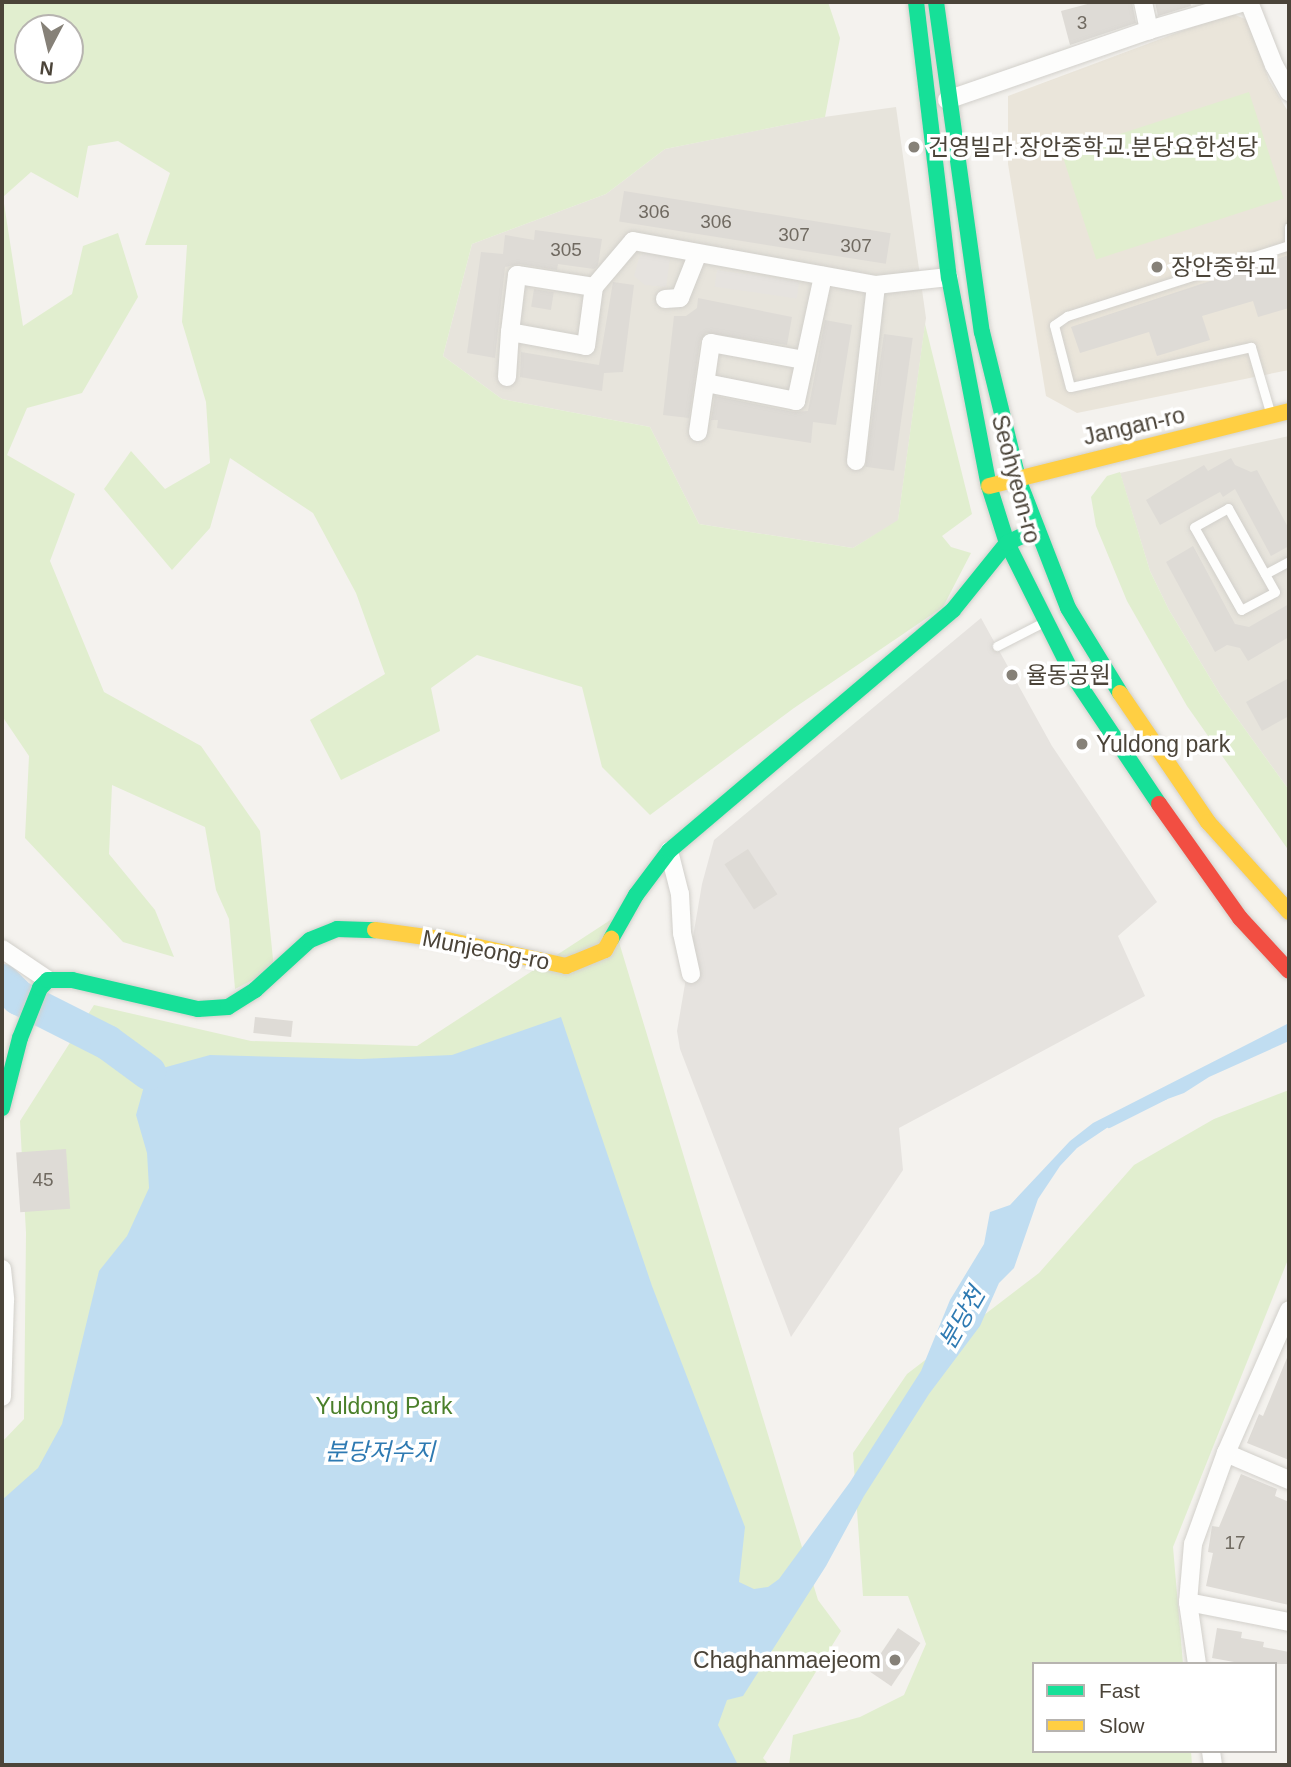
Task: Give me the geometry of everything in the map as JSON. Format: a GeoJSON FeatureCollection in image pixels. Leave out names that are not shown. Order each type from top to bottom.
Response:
{"type":"FeatureCollection","features":[{"type":"Feature","properties":{"kind":"main road","name":"Seohyeon-ro"},"geometry":{"type":"LineString","coordinates":[[916,2],[949,277],[989,486],[1007,543],[1074,677],[1188,849],[1248,928],[1289,971]]}},
{"type":"Feature","properties":{"kind":"main road","name":"Seohyeon-ro"},"geometry":{"type":"LineString","coordinates":[[936,2],[947,100],[982,332],[1018,478],[1037,529],[1068,608],[1144,732],[1208,822],[1289,912]]}},
{"type":"Feature","properties":{"kind":"main road","name":"Jangan-ro"},"geometry":{"type":"LineString","coordinates":[[989,486],[1289,411]]}},
{"type":"Feature","properties":{"kind":"main road","name":"Munjeong-ro"},"geometry":{"type":"LineString","coordinates":[[44,984],[72,980],[198,1009],[228,1007],[255,990],[288,957],[310,940],[337,929],[383,930],[447,940],[566,966],[605,950],[636,895],[669,850],[953,610],[1007,543],[1037,529]]}},
{"type":"Feature","properties":{"kind":"main road"},"geometry":{"type":"LineString","coordinates":[[2,1108],[8,1055],[20,1038],[44,984]]}},
{"type":"Feature","properties":{"kind":"street"},"geometry":{"type":"LineString","coordinates":[[1143,2],[1149,30]]}},
{"type":"Feature","properties":{"kind":"street"},"geometry":{"type":"LineString","coordinates":[[947,100],[1149,30],[1247,2],[1274,65],[1289,92]]}},
{"type":"Feature","properties":{"kind":"street"},"geometry":{"type":"LineString","coordinates":[[510,332],[586,346],[593,287],[633,241],[876,285],[949,277]]}},
{"type":"Feature","properties":{"kind":"street"},"geometry":{"type":"LineString","coordinates":[[664,299],[680,298],[698,253]]}},
{"type":"Feature","properties":{"kind":"street"},"geometry":{"type":"LineString","coordinates":[[507,377],[517,275],[593,287]]}},
{"type":"Feature","properties":{"kind":"street"},"geometry":{"type":"LineString","coordinates":[[706,383],[796,401],[823,276]]}},
{"type":"Feature","properties":{"kind":"street"},"geometry":{"type":"LineString","coordinates":[[856,461],[876,285]]}},
{"type":"Feature","properties":{"kind":"street"},"geometry":{"type":"LineString","coordinates":[[698,432],[711,343],[804,360]]}},
{"type":"Feature","properties":{"kind":"street"},"geometry":{"type":"LineString","coordinates":[[669,850],[680,894],[682,933],[691,974]]}},
{"type":"Feature","properties":{"kind":"street"},"geometry":{"type":"LineString","coordinates":[[2,949],[44,984]]}},
{"type":"Feature","properties":{"kind":"street"},"geometry":{"type":"LineString","coordinates":[[2,1269],[5,1313],[2,1397]]}},
{"type":"Feature","properties":{"kind":"street"},"geometry":{"type":"LineString","coordinates":[[1197,1662],[1188,1602],[1193,1544],[1226,1453],[1283,1343],[1289,1310]]}},
{"type":"Feature","properties":{"kind":"street"},"geometry":{"type":"LineString","coordinates":[[1226,1453],[1289,1480]]}},
{"type":"Feature","properties":{"kind":"street"},"geometry":{"type":"LineString","coordinates":[[1188,1602],[1289,1622]]}},
{"type":"Feature","properties":{"kind":"lane"},"geometry":{"type":"LineString","coordinates":[[1271,417],[1251,347],[1070,387],[1054,325],[1067,316],[1289,245],[1289,227]]}},
{"type":"Feature","properties":{"kind":"lane"},"geometry":{"type":"LineString","coordinates":[[1228,508],[1265,574],[1275,592],[1241,610],[1195,527],[1228,508]]}},
{"type":"Feature","properties":{"kind":"lane"},"geometry":{"type":"LineString","coordinates":[[1265,574],[1289,561]]}},
{"type":"Feature","properties":{"kind":"lane"},"geometry":{"type":"LineString","coordinates":[[996,646],[1045,621]]}},
{"type":"Feature","properties":{"kind":"shaded area","name":"장안중학교"},"geometry":{"type":"Polygon","coordinates":[[[1230,13],[1248,20],[1269,80],[1289,113],[1289,370],[1077,413],[1046,396],[1008,164],[1008,96],[1230,13]]]}},
{"type":"Feature","properties":{"kind":"shaded area"},"geometry":{"type":"Polygon","coordinates":[[[896,107],[926,318],[898,521],[853,548],[699,524],[650,427],[502,399],[443,356],[472,244],[606,194],[665,149],[824,117],[896,107]]]}},
{"type":"Feature","properties":{"kind":"shaded area"},"geometry":{"type":"Polygon","coordinates":[[[645,252],[670,258],[666,287],[645,285],[634,276],[639,258],[645,252]]]}},
{"type":"Feature","properties":{"kind":"shaded area"},"geometry":{"type":"Polygon","coordinates":[[[717,270],[799,282],[797,298],[715,287],[717,270]]]}},
{"type":"Feature","properties":{"kind":"shaded area"},"geometry":{"type":"Polygon","coordinates":[[[1289,436],[1289,790],[1221,696],[1169,610],[1150,571],[1120,473],[1289,436]]]}},
{"type":"Feature","properties":{"kind":"shaded area"},"geometry":{"type":"Polygon","coordinates":[[[981,618],[1052,746],[1157,902],[1118,936],[1145,996],[899,1128],[903,1170],[791,1337],[680,1049],[677,1031],[702,884],[714,840],[981,618]]]}},
{"type":"Feature","properties":{"kind":"green space"},"geometry":{"type":"Polygon","coordinates":[[[2,2],[828,2],[840,38],[825,117],[665,149],[606,194],[472,244],[443,356],[502,399],[650,427],[699,524],[853,548],[898,520],[925,324],[972,514],[942,536],[951,547],[971,553],[943,607],[794,708],[650,815],[602,767],[582,687],[477,655],[431,688],[440,731],[341,780],[310,720],[385,674],[356,593],[313,513],[230,458],[210,528],[172,570],[104,489],[131,451],[165,489],[210,463],[206,402],[182,322],[187,245],[145,245],[170,173],[118,141],[88,146],[78,198],[31,172],[3,197],[23,326],[72,294],[83,246],[118,233],[138,297],[82,393],[27,408],[7,455],[75,494],[50,561],[104,692],[201,746],[260,831],[274,969],[235,989],[229,919],[216,890],[205,827],[112,785],[109,854],[155,910],[174,957],[123,942],[25,838],[29,756],[2,716],[2,2]]]}},
{"type":"Feature","properties":{"kind":"green space"},"geometry":{"type":"Polygon","coordinates":[[[1249,92],[1284,199],[1096,259],[1062,153],[1249,92]]]}},
{"type":"Feature","properties":{"kind":"green space"},"geometry":{"type":"Polygon","coordinates":[[[1120,472],[1150,571],[1169,610],[1221,696],[1289,790],[1289,851],[1187,706],[1127,601],[1096,526],[1091,497],[1107,476],[1120,472]]]}},
{"type":"Feature","properties":{"kind":"green space","name":"분당저수지"},"geometry":{"type":"Polygon","coordinates":[[[612,919],[818,1600],[841,1631],[763,1758],[769,1765],[2,1765],[2,1442],[24,1419],[26,1233],[20,1121],[94,1005],[251,1041],[417,1046],[612,919]]]}},
{"type":"Feature","properties":{"kind":"green space"},"geometry":{"type":"Polygon","coordinates":[[[1289,1090],[1289,1257],[1173,1547],[1183,1662],[1032,1662],[1032,1753],[1191,1753],[1192,1765],[789,1765],[793,1735],[860,1717],[904,1695],[926,1644],[908,1596],[863,1596],[853,1453],[907,1374],[1039,1273],[1134,1165],[1214,1119],[1289,1090]]]}},
{"type":"Feature","properties":{"kind":"water","name":"분당저수지"},"geometry":{"type":"Polygon","coordinates":[[[561,1017],[652,1286],[745,1527],[739,1582],[754,1589],[768,1587],[779,1579],[850,1482],[921,1371],[950,1300],[984,1244],[990,1212],[1010,1205],[1070,1141],[1093,1123],[1289,1023],[1289,1041],[1209,1077],[1184,1093],[1129,1113],[1077,1148],[1060,1166],[1038,1199],[1014,1268],[999,1283],[980,1326],[929,1394],[864,1496],[826,1566],[743,1696],[727,1700],[718,1725],[738,1765],[2,1765],[2,1500],[38,1468],[62,1424],[99,1271],[127,1236],[149,1188],[147,1153],[136,1115],[148,1072],[210,1055],[361,1059],[452,1055],[561,1017]]]}},
{"type":"Feature","properties":{"kind":"building"},"geometry":{"type":"Polygon","coordinates":[[[1095,2],[1132,2],[1136,23],[1070,45],[1061,11],[1095,2]]]}},
{"type":"Feature","properties":{"kind":"building"},"geometry":{"type":"Polygon","coordinates":[[[1155,2],[1190,2],[1191,6],[1158,16],[1155,2]]]}},
{"type":"Feature","properties":{"kind":"building"},"geometry":{"type":"Polygon","coordinates":[[[624,191],[891,233],[886,264],[619,222],[624,191]]]}},
{"type":"Feature","properties":{"kind":"building"},"geometry":{"type":"Polygon","coordinates":[[[535,230],[602,239],[598,265],[594,269],[558,264],[557,270],[519,264],[505,267],[495,358],[467,353],[481,252],[503,254],[505,235],[534,240],[535,230]]]}},
{"type":"Feature","properties":{"kind":"building"},"geometry":{"type":"Polygon","coordinates":[[[1289,255],[1289,308],[1258,317],[1253,301],[1202,316],[1210,340],[1157,356],[1149,332],[1080,353],[1071,327],[1289,255]]]}},
{"type":"Feature","properties":{"kind":"building"},"geometry":{"type":"Polygon","coordinates":[[[613,282],[634,285],[623,372],[604,373],[602,391],[520,377],[521,352],[599,365],[613,282]]]}},
{"type":"Feature","properties":{"kind":"building"},"geometry":{"type":"Polygon","coordinates":[[[534,289],[554,292],[551,310],[531,307],[534,289]]]}},
{"type":"Feature","properties":{"kind":"building"},"geometry":{"type":"Polygon","coordinates":[[[698,298],[792,317],[787,345],[706,333],[700,341],[689,418],[663,415],[674,316],[686,316],[697,308],[698,298]]]}},
{"type":"Feature","properties":{"kind":"building"},"geometry":{"type":"Polygon","coordinates":[[[825,320],[852,325],[836,425],[813,422],[811,443],[717,428],[718,420],[711,420],[715,396],[794,412],[808,411],[825,320]]]}},
{"type":"Feature","properties":{"kind":"building"},"geometry":{"type":"Polygon","coordinates":[[[884,334],[913,338],[894,471],[865,467],[884,334]]]}},
{"type":"Feature","properties":{"kind":"building"},"geometry":{"type":"Polygon","coordinates":[[[1231,458],[1235,465],[1251,472],[1257,470],[1289,529],[1289,546],[1271,556],[1235,489],[1223,497],[1220,492],[1160,525],[1146,500],[1204,465],[1208,471],[1231,458]]]}},
{"type":"Feature","properties":{"kind":"building"},"geometry":{"type":"Polygon","coordinates":[[[1193,546],[1235,624],[1249,627],[1289,604],[1289,637],[1248,661],[1240,648],[1227,645],[1215,652],[1166,562],[1193,546]]]}},
{"type":"Feature","properties":{"kind":"building"},"geometry":{"type":"Polygon","coordinates":[[[1289,678],[1289,716],[1262,731],[1246,702],[1289,678]]]}},
{"type":"Feature","properties":{"kind":"building"},"geometry":{"type":"Polygon","coordinates":[[[748,849],[777,894],[754,910],[725,864],[748,849]]]}},
{"type":"Feature","properties":{"kind":"building"},"geometry":{"type":"Polygon","coordinates":[[[255,1017],[293,1021],[291,1037],[253,1033],[255,1017]]]}},
{"type":"Feature","properties":{"kind":"building"},"geometry":{"type":"Polygon","coordinates":[[[66,1149],[70,1209],[20,1212],[16,1152],[66,1149]]]}},
{"type":"Feature","properties":{"kind":"building"},"geometry":{"type":"Polygon","coordinates":[[[1289,1353],[1289,1460],[1247,1443],[1259,1414],[1263,1416],[1289,1353]]]}},
{"type":"Feature","properties":{"kind":"building"},"geometry":{"type":"Polygon","coordinates":[[[1241,1474],[1277,1489],[1275,1496],[1289,1502],[1289,1605],[1206,1586],[1213,1553],[1208,1552],[1212,1526],[1219,1527],[1241,1474]]]}},
{"type":"Feature","properties":{"kind":"building"},"geometry":{"type":"Polygon","coordinates":[[[898,1628],[920,1643],[891,1686],[869,1671],[898,1628]]]}},
{"type":"Feature","properties":{"kind":"building"},"geometry":{"type":"Polygon","coordinates":[[[1217,1628],[1242,1632],[1241,1638],[1264,1642],[1263,1647],[1289,1652],[1289,1664],[1234,1662],[1212,1658],[1217,1628]]]}},
{"type":"Feature","properties":{"kind":"waterway"},"geometry":{"type":"LineString","coordinates":[[2,981],[18,997],[107,1042],[148,1072]]}},
{"type":"Feature","properties":{"kind":"waterway","name":"분당천"},"geometry":{"type":"LineString","coordinates":[[1109,1125],[1165,1097]]}},
{"type":"Feature","properties":{"kind":"traffic: fast"},"geometry":{"type":"LineString","coordinates":[[916,2],[949,277],[989,486],[1007,543],[1074,677],[1159,804]]}},
{"type":"Feature","properties":{"kind":"traffic: fast"},"geometry":{"type":"LineString","coordinates":[[936,2],[982,332],[1018,479],[1068,608],[1120,693]]}},
{"type":"Feature","properties":{"kind":"traffic: fast"},"geometry":{"type":"LineString","coordinates":[[611,939],[636,895],[669,851],[953,610],[1007,543],[1037,529]]}},
{"type":"Feature","properties":{"kind":"traffic: fast"},"geometry":{"type":"LineString","coordinates":[[2,1108],[20,1038],[40,988],[48,980],[72,980],[198,1009],[228,1007],[255,990],[310,940],[337,929],[375,930]]}},
{"type":"Feature","properties":{"kind":"traffic: slow"},"geometry":{"type":"LineString","coordinates":[[989,486],[1289,411]]}},
{"type":"Feature","properties":{"kind":"traffic: slow"},"geometry":{"type":"LineString","coordinates":[[1120,693],[1208,822],[1289,912]]}},
{"type":"Feature","properties":{"kind":"traffic: slow"},"geometry":{"type":"LineString","coordinates":[[375,930],[447,940],[566,966],[605,950],[611,939]]}},
{"type":"Feature","properties":{"kind":"traffic: jam"},"geometry":{"type":"LineString","coordinates":[[1159,804],[1240,918],[1289,971]]}},
{"type":"Feature","properties":{"kind":"place","name":"건영빌라.장안중학교.분당요한성당"},"geometry":{"type":"Point","coordinates":[914,147]}},
{"type":"Feature","properties":{"kind":"place","name":"장안중학교"},"geometry":{"type":"Point","coordinates":[1157,267]}},
{"type":"Feature","properties":{"kind":"place","name":"율동공원"},"geometry":{"type":"Point","coordinates":[1012,675]}},
{"type":"Feature","properties":{"kind":"place","name":"Yuldong park"},"geometry":{"type":"Point","coordinates":[1082,744]}},
{"type":"Feature","properties":{"kind":"place","name":"Chaghanmaejeom"},"geometry":{"type":"Point","coordinates":[895,1660]}},
{"type":"Feature","properties":{"kind":"park label","name":"Yuldong Park"},"geometry":{"type":"Point","coordinates":[384,1406]}}]}
